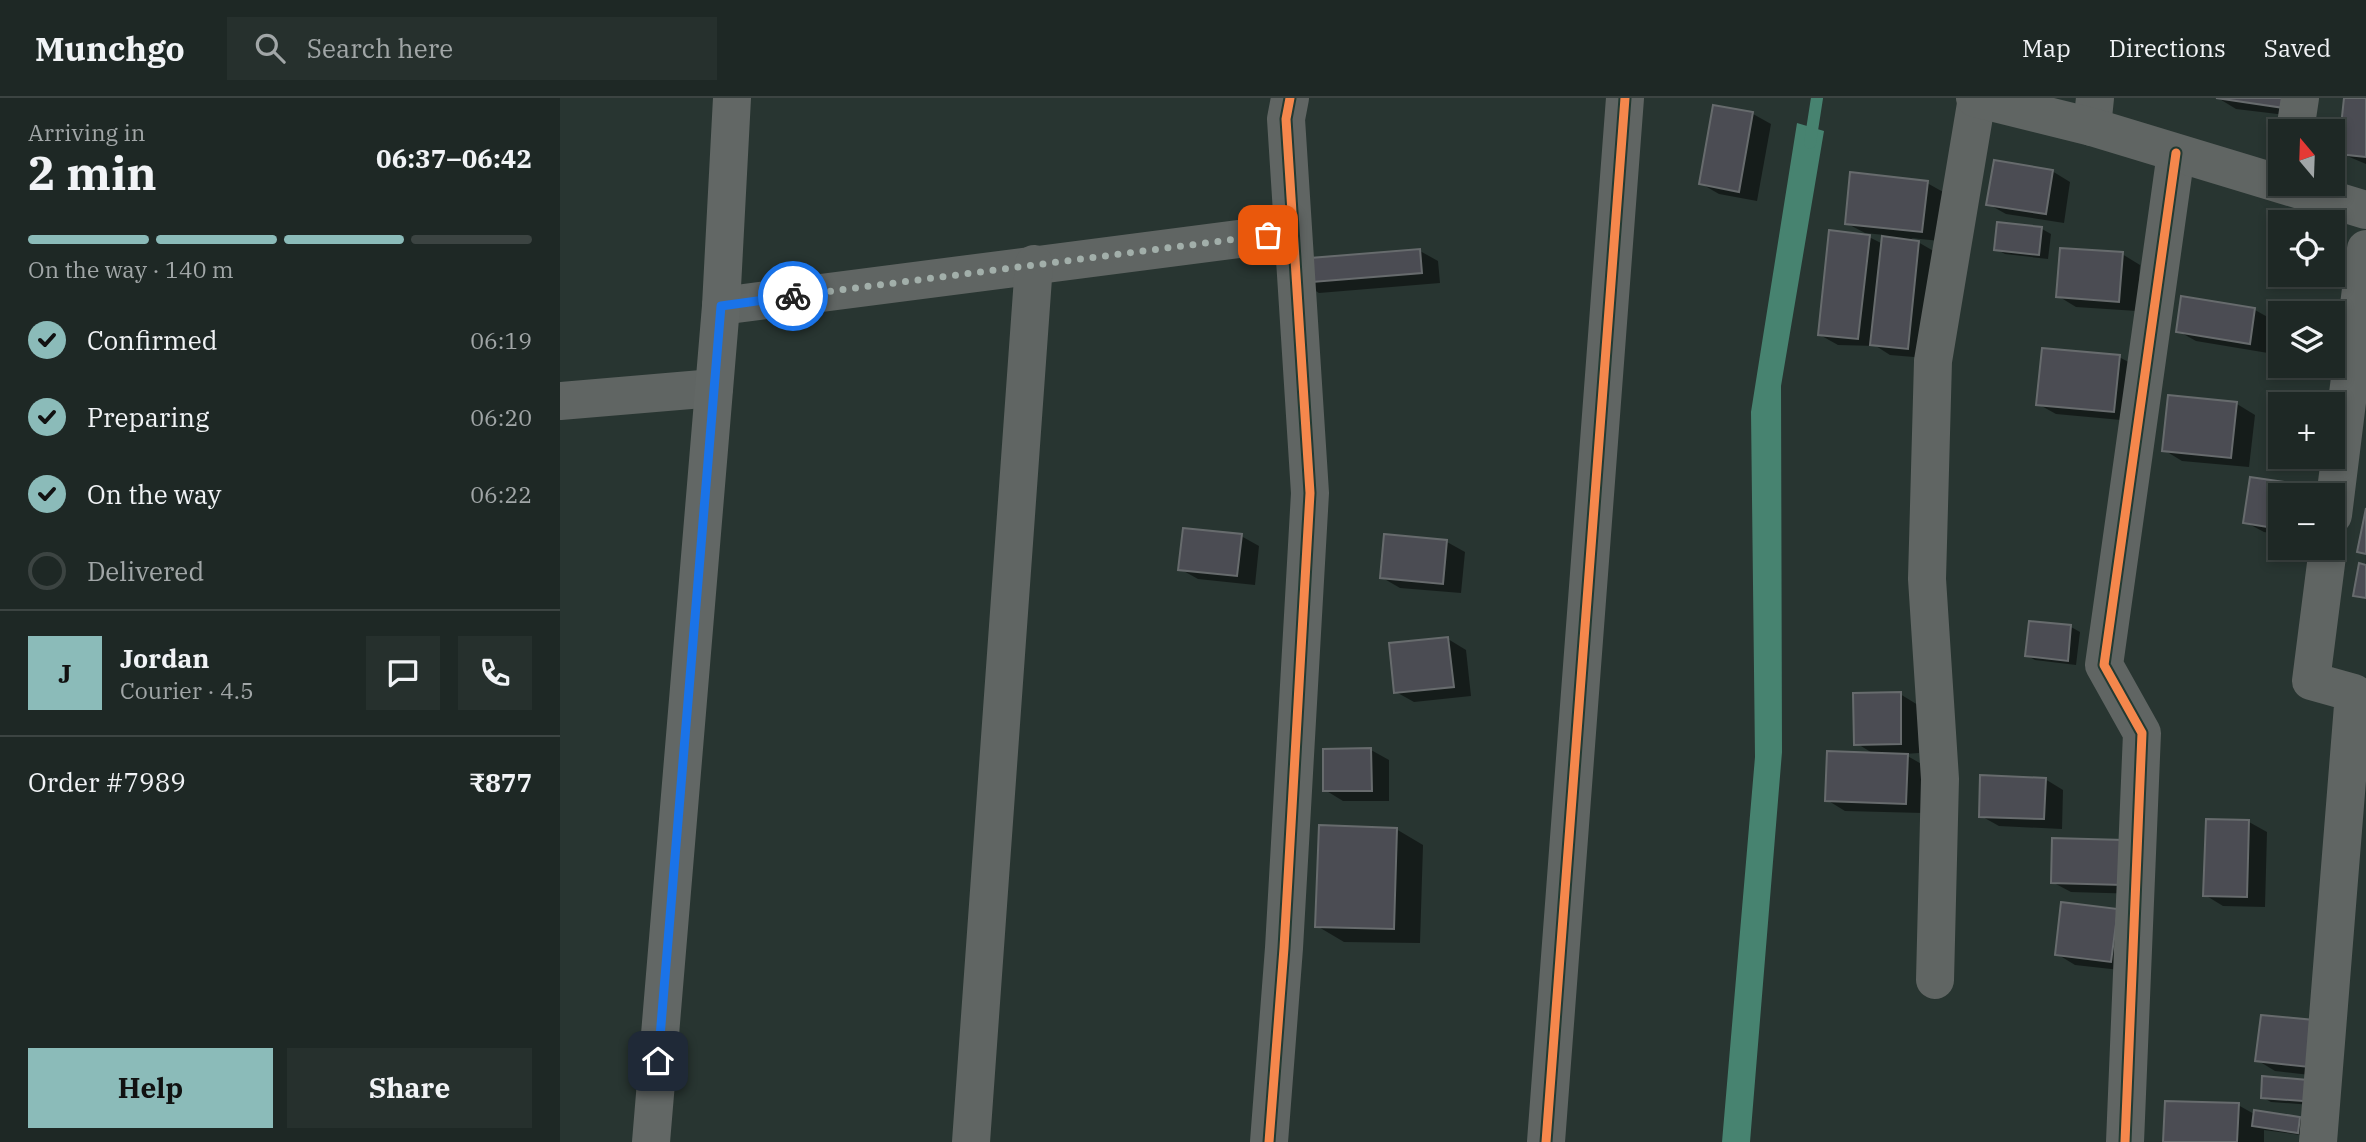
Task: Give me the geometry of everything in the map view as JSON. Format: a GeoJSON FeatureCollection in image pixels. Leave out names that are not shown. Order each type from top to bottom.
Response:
{"type":"FeatureCollection","features":[{"type":"Feature","properties":{"kind":"main road"},"geometry":{"type":"LineString","coordinates":[[651,1142],[721,306],[732,98]]}},
{"type":"Feature","properties":{"kind":"street"},"geometry":{"type":"LineString","coordinates":[[1269,1142],[1284,948],[1310,493],[1286,119],[1290,98]]}},
{"type":"Feature","properties":{"kind":"street"},"geometry":{"type":"LineString","coordinates":[[1546,1142],[1625,98]]}},
{"type":"Feature","properties":{"kind":"street"},"geometry":{"type":"LineString","coordinates":[[1935,980],[1940,779],[1927,579],[1933,361],[1976,98],[2093,112],[2176,153],[2268,180]]}},
{"type":"Feature","properties":{"kind":"street"},"geometry":{"type":"LineString","coordinates":[[2297,119],[2300,98]]}},
{"type":"Feature","properties":{"kind":"street"},"geometry":{"type":"LineString","coordinates":[[2125,1142],[2142,733],[2104,665],[2176,153]]}},
{"type":"Feature","properties":{"kind":"street"},"geometry":{"type":"LineString","coordinates":[[2320,196],[2366,210]]}},
{"type":"Feature","properties":{"kind":"street"},"geometry":{"type":"LineString","coordinates":[[721,306],[1293,232]]}},
{"type":"Feature","properties":{"kind":"street"},"geometry":{"type":"LineString","coordinates":[[2337,483],[2366,249]]}},
{"type":"Feature","properties":{"kind":"street"},"geometry":{"type":"LineString","coordinates":[[971,1142],[1034,264]]}},
{"type":"Feature","properties":{"kind":"street"},"geometry":{"type":"LineString","coordinates":[[560,401],[714,388]]}},
{"type":"Feature","properties":{"kind":"street"},"geometry":{"type":"LineString","coordinates":[[2318,1142],[2354,694],[2311,681],[2326,560]]}},
{"type":"Feature","properties":{"kind":"shaded area"},"geometry":{"type":"Polygon","coordinates":[[[1797,123],[1824,131],[1781,386],[1782,752],[1750,1142],[1722,1142],[1755,757],[1751,412],[1797,123]]]}},
{"type":"Feature","properties":{"kind":"building"},"geometry":{"type":"Polygon","coordinates":[[[2216,98],[2285,98],[2284,108],[2216,98]]]}},
{"type":"Feature","properties":{"kind":"building"},"geometry":{"type":"Polygon","coordinates":[[[2344,98],[2366,98],[2366,157],[2345,155],[2345,119],[2342,119],[2344,98]]]}},
{"type":"Feature","properties":{"kind":"building"},"geometry":{"type":"Polygon","coordinates":[[[1713,105],[1753,112],[1739,192],[1699,184],[1713,105]]]}},
{"type":"Feature","properties":{"kind":"building"},"geometry":{"type":"Polygon","coordinates":[[[1994,160],[2053,170],[2046,214],[1986,205],[1994,160]]]}},
{"type":"Feature","properties":{"kind":"building"},"geometry":{"type":"Polygon","coordinates":[[[1850,172],[1928,181],[1922,232],[1845,224],[1850,172]]]}},
{"type":"Feature","properties":{"kind":"building"},"geometry":{"type":"Polygon","coordinates":[[[1997,222],[2042,227],[2039,255],[1994,250],[1997,222]]]}},
{"type":"Feature","properties":{"kind":"building"},"geometry":{"type":"Polygon","coordinates":[[[1829,230],[1870,235],[1858,339],[1818,335],[1829,230]]]}},
{"type":"Feature","properties":{"kind":"building"},"geometry":{"type":"Polygon","coordinates":[[[1882,236],[1919,241],[1908,349],[1870,345],[1882,236]]]}},
{"type":"Feature","properties":{"kind":"building"},"geometry":{"type":"Polygon","coordinates":[[[2060,248],[2123,252],[2119,302],[2056,297],[2060,248]]]}},
{"type":"Feature","properties":{"kind":"building"},"geometry":{"type":"Polygon","coordinates":[[[1420,249],[1422,273],[1300,283],[1298,259],[1420,249]]]}},
{"type":"Feature","properties":{"kind":"building"},"geometry":{"type":"Polygon","coordinates":[[[2181,296],[2255,308],[2250,344],[2176,332],[2181,296]]]}},
{"type":"Feature","properties":{"kind":"building"},"geometry":{"type":"Polygon","coordinates":[[[2042,348],[2120,355],[2114,412],[2036,405],[2042,348]]]}},
{"type":"Feature","properties":{"kind":"building"},"geometry":{"type":"Polygon","coordinates":[[[2168,395],[2237,402],[2231,458],[2162,451],[2168,395]]]}},
{"type":"Feature","properties":{"kind":"building"},"geometry":{"type":"Polygon","coordinates":[[[2250,477],[2291,483],[2268,483],[2268,527],[2243,523],[2250,477]]]}},
{"type":"Feature","properties":{"kind":"building"},"geometry":{"type":"Polygon","coordinates":[[[2366,508],[2366,554],[2357,552],[2366,508]]]}},
{"type":"Feature","properties":{"kind":"building"},"geometry":{"type":"Polygon","coordinates":[[[1183,528],[1242,534],[1237,576],[1178,570],[1183,528]]]}},
{"type":"Feature","properties":{"kind":"building"},"geometry":{"type":"Polygon","coordinates":[[[1384,534],[1447,540],[1443,584],[1380,578],[1384,534]]]}},
{"type":"Feature","properties":{"kind":"building"},"geometry":{"type":"Polygon","coordinates":[[[2359,563],[2366,565],[2366,598],[2353,596],[2359,563]]]}},
{"type":"Feature","properties":{"kind":"building"},"geometry":{"type":"Polygon","coordinates":[[[2029,621],[2071,625],[2068,661],[2025,656],[2029,621]]]}},
{"type":"Feature","properties":{"kind":"building"},"geometry":{"type":"Polygon","coordinates":[[[1448,637],[1454,687],[1394,693],[1389,643],[1448,637]]]}},
{"type":"Feature","properties":{"kind":"building"},"geometry":{"type":"Polygon","coordinates":[[[1901,692],[1901,744],[1854,745],[1853,693],[1901,692]]]}},
{"type":"Feature","properties":{"kind":"building"},"geometry":{"type":"Polygon","coordinates":[[[1371,748],[1372,791],[1323,791],[1323,749],[1371,748]]]}},
{"type":"Feature","properties":{"kind":"building"},"geometry":{"type":"Polygon","coordinates":[[[1827,751],[1908,754],[1906,804],[1825,801],[1827,751]]]}},
{"type":"Feature","properties":{"kind":"building"},"geometry":{"type":"Polygon","coordinates":[[[1980,775],[2046,778],[2044,819],[1979,817],[1980,775]]]}},
{"type":"Feature","properties":{"kind":"building"},"geometry":{"type":"Polygon","coordinates":[[[2206,819],[2249,820],[2247,897],[2203,896],[2206,819]]]}},
{"type":"Feature","properties":{"kind":"building"},"geometry":{"type":"Polygon","coordinates":[[[1319,825],[1397,828],[1394,929],[1315,927],[1319,825]]]}},
{"type":"Feature","properties":{"kind":"building"},"geometry":{"type":"Polygon","coordinates":[[[2052,838],[2124,840],[2123,885],[2051,883],[2052,838]]]}},
{"type":"Feature","properties":{"kind":"building"},"geometry":{"type":"Polygon","coordinates":[[[2061,902],[2118,909],[2111,962],[2055,955],[2061,902]]]}},
{"type":"Feature","properties":{"kind":"building"},"geometry":{"type":"Polygon","coordinates":[[[2261,1015],[2314,1020],[2309,1067],[2255,1061],[2261,1015]]]}},
{"type":"Feature","properties":{"kind":"building"},"geometry":{"type":"Polygon","coordinates":[[[2262,1076],[2319,1081],[2317,1102],[2261,1098],[2262,1076]]]}},
{"type":"Feature","properties":{"kind":"building"},"geometry":{"type":"Polygon","coordinates":[[[2165,1101],[2239,1103],[2237,1142],[2163,1142],[2165,1101]]]}},
{"type":"Feature","properties":{"kind":"building"},"geometry":{"type":"Polygon","coordinates":[[[2254,1110],[2300,1117],[2298,1133],[2252,1126],[2254,1110]]]}},
{"type":"Feature","properties":{"kind":"waterway"},"geometry":{"type":"LineString","coordinates":[[1810,143],[1817,98]]}},
{"type":"Feature","properties":{"kind":"cycle path"},"geometry":{"type":"LineString","coordinates":[[1269,1142],[1284,948],[1310,493],[1286,119],[1290,98]]}},
{"type":"Feature","properties":{"kind":"cycle path"},"geometry":{"type":"LineString","coordinates":[[1546,1142],[1625,98]]}},
{"type":"Feature","properties":{"kind":"cycle path"},"geometry":{"type":"LineString","coordinates":[[2125,1142],[2142,733],[2104,665],[2176,153]]}},
{"type":"Feature","properties":{"kind":"way so far"},"geometry":{"type":"LineString","coordinates":[[793,296],[1268,235]]}},
{"type":"Feature","properties":{"kind":"route"},"geometry":{"type":"LineString","coordinates":[[658,1061],[721,306],[793,296]]}}]}
